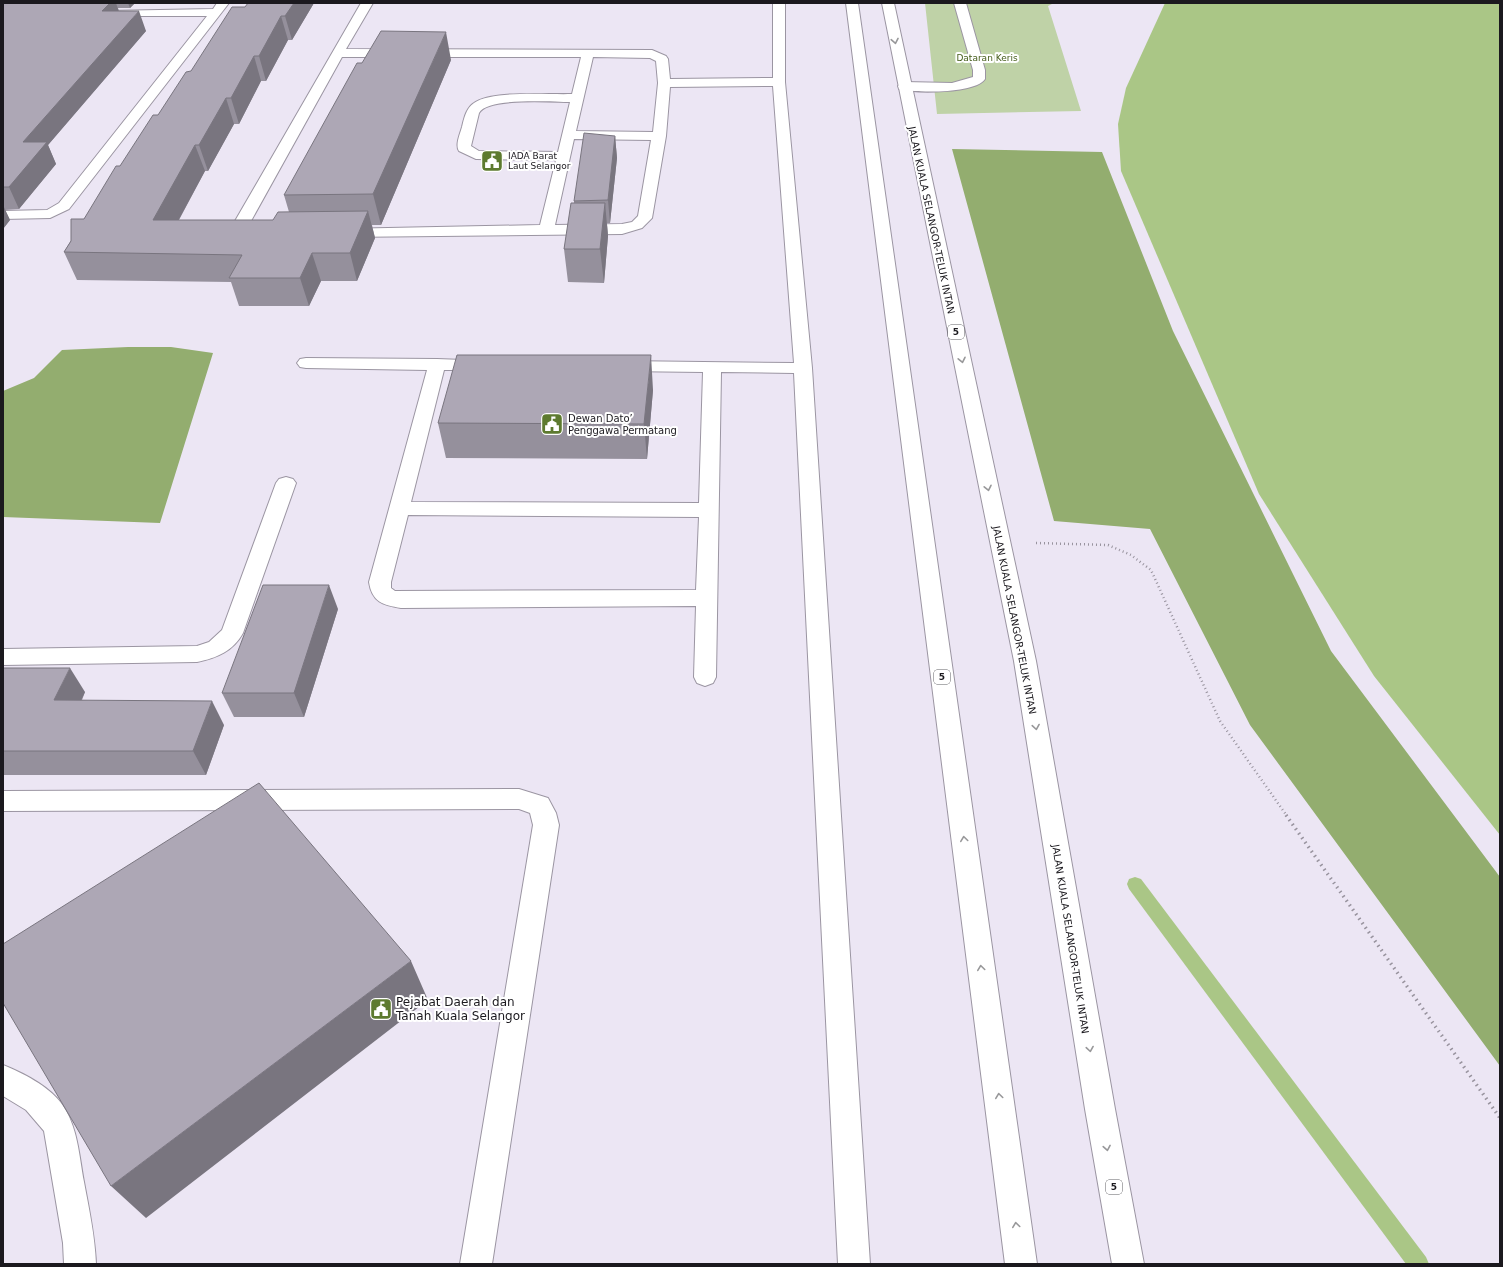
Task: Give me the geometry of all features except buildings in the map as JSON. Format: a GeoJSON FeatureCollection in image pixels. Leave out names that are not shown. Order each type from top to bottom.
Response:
{"type":"FeatureCollection","features":[{"type":"Feature","properties":{"kind":"main road"},"geometry":{"type":"LineString","coordinates":[[276,232],[252,232],[242,225],[243,221],[367,3]]}},
{"type":"Feature","properties":{"kind":"main road"},"geometry":{"type":"LineString","coordinates":[[779,3],[780,82],[803,368],[854,1264]]}},
{"type":"Feature","properties":{"kind":"main road","name":"5"},"geometry":{"type":"LineString","coordinates":[[852,3],[1021,1264]]}},
{"type":"Feature","properties":{"kind":"main road","name":"JALAN KUALA SELANGOR-TELUK INTAN"},"geometry":{"type":"LineString","coordinates":[[888,3],[904,86],[1025,661],[1100,1109],[1128,1264]]}},
{"type":"Feature","properties":{"kind":"main road"},"geometry":{"type":"LineString","coordinates":[[904,86],[959,86],[970,84],[978,79],[979,70],[960,3]]}},
{"type":"Feature","properties":{"kind":"main road"},"geometry":{"type":"LineString","coordinates":[[96,13],[219,7]]}},
{"type":"Feature","properties":{"kind":"main road"},"geometry":{"type":"LineString","coordinates":[[3,215],[50,214],[64,206],[219,7]]}},
{"type":"Feature","properties":{"kind":"main road"},"geometry":{"type":"LineString","coordinates":[[332,232],[631,228],[643,222],[659,136],[664,83],[663,62],[658,56],[645,54],[338,53]]}},
{"type":"Feature","properties":{"kind":"main road"},"geometry":{"type":"LineString","coordinates":[[546,230],[588,54]]}},
{"type":"Feature","properties":{"kind":"main road"},"geometry":{"type":"LineString","coordinates":[[664,83],[780,82]]}},
{"type":"Feature","properties":{"kind":"main road"},"geometry":{"type":"LineString","coordinates":[[563,156],[476,155],[464,148],[464,144],[474,110],[484,102],[502,99],[577,98]]}},
{"type":"Feature","properties":{"kind":"main road"},"geometry":{"type":"LineString","coordinates":[[568,135],[659,136]]}},
{"type":"Feature","properties":{"kind":"main road"},"geometry":{"type":"LineString","coordinates":[[306,363],[500,365]]}},
{"type":"Feature","properties":{"kind":"main road"},"geometry":{"type":"LineString","coordinates":[[438,364],[380,582],[381,591],[389,598],[401,600],[706,598]]}},
{"type":"Feature","properties":{"kind":"main road"},"geometry":{"type":"LineString","coordinates":[[602,366],[803,368]]}},
{"type":"Feature","properties":{"kind":"main road"},"geometry":{"type":"LineString","coordinates":[[705,677],[712,367]]}},
{"type":"Feature","properties":{"kind":"main road"},"geometry":{"type":"LineString","coordinates":[[3,657],[197,654],[211,651],[224,644],[232,634],[286,483]]}},
{"type":"Feature","properties":{"kind":"main road"},"geometry":{"type":"LineString","coordinates":[[400,508],[708,510]]}},
{"type":"Feature","properties":{"kind":"main road"},"geometry":{"type":"LineString","coordinates":[[4,803],[519,799],[534,802],[544,811],[546,824],[476,1264]]}},
{"type":"Feature","properties":{"kind":"main road"},"geometry":{"type":"LineString","coordinates":[[3,1079],[41,1103],[56,1119],[79,1243],[80,1264]]}},
{"type":"Feature","properties":{"kind":"path"},"geometry":{"type":"LineString","coordinates":[[1000,542],[1108,545],[1131,555],[1151,570],[1220,721],[1500,1118]]}},
{"type":"Feature","properties":{"kind":"green space","name":"Dataran Keris"},"geometry":{"type":"Polygon","coordinates":[[[925,3],[1054,3],[1048,6],[1081,111],[937,114],[925,3]]]}},
{"type":"Feature","properties":{"kind":"shaded area"},"geometry":{"type":"Polygon","coordinates":[[[1165,3],[1500,3],[1500,835],[1374,676],[1259,494],[1121,171],[1118,124],[1126,88],[1165,3]]]}},
{"type":"Feature","properties":{"kind":"shaded area"},"geometry":{"type":"Polygon","coordinates":[[[952,149],[1102,152],[1173,331],[1331,651],[1500,877],[1500,1066],[1250,725],[1150,529],[1054,521],[952,149]]]}},
{"type":"Feature","properties":{"kind":"shaded area"},"geometry":{"type":"Polygon","coordinates":[[[171,347],[213,353],[160,523],[3,517],[3,391],[34,378],[62,350],[171,347]]]}},
{"type":"Feature","properties":{"kind":"waterway"},"geometry":{"type":"LineString","coordinates":[[1135,884],[1419,1264]]}},
{"type":"Feature","properties":{"kind":"place","name":"IADA Barat Laut Selangor"},"geometry":{"type":"Point","coordinates":[492,161]}},
{"type":"Feature","properties":{"kind":"place","name":"Dewan Dato’ Penggawa Permatang"},"geometry":{"type":"Point","coordinates":[552,424]}},
{"type":"Feature","properties":{"kind":"place","name":"Pejabat Daerah dan Tanah Kuala Selangor"},"geometry":{"type":"Point","coordinates":[381,1009]}}]}
